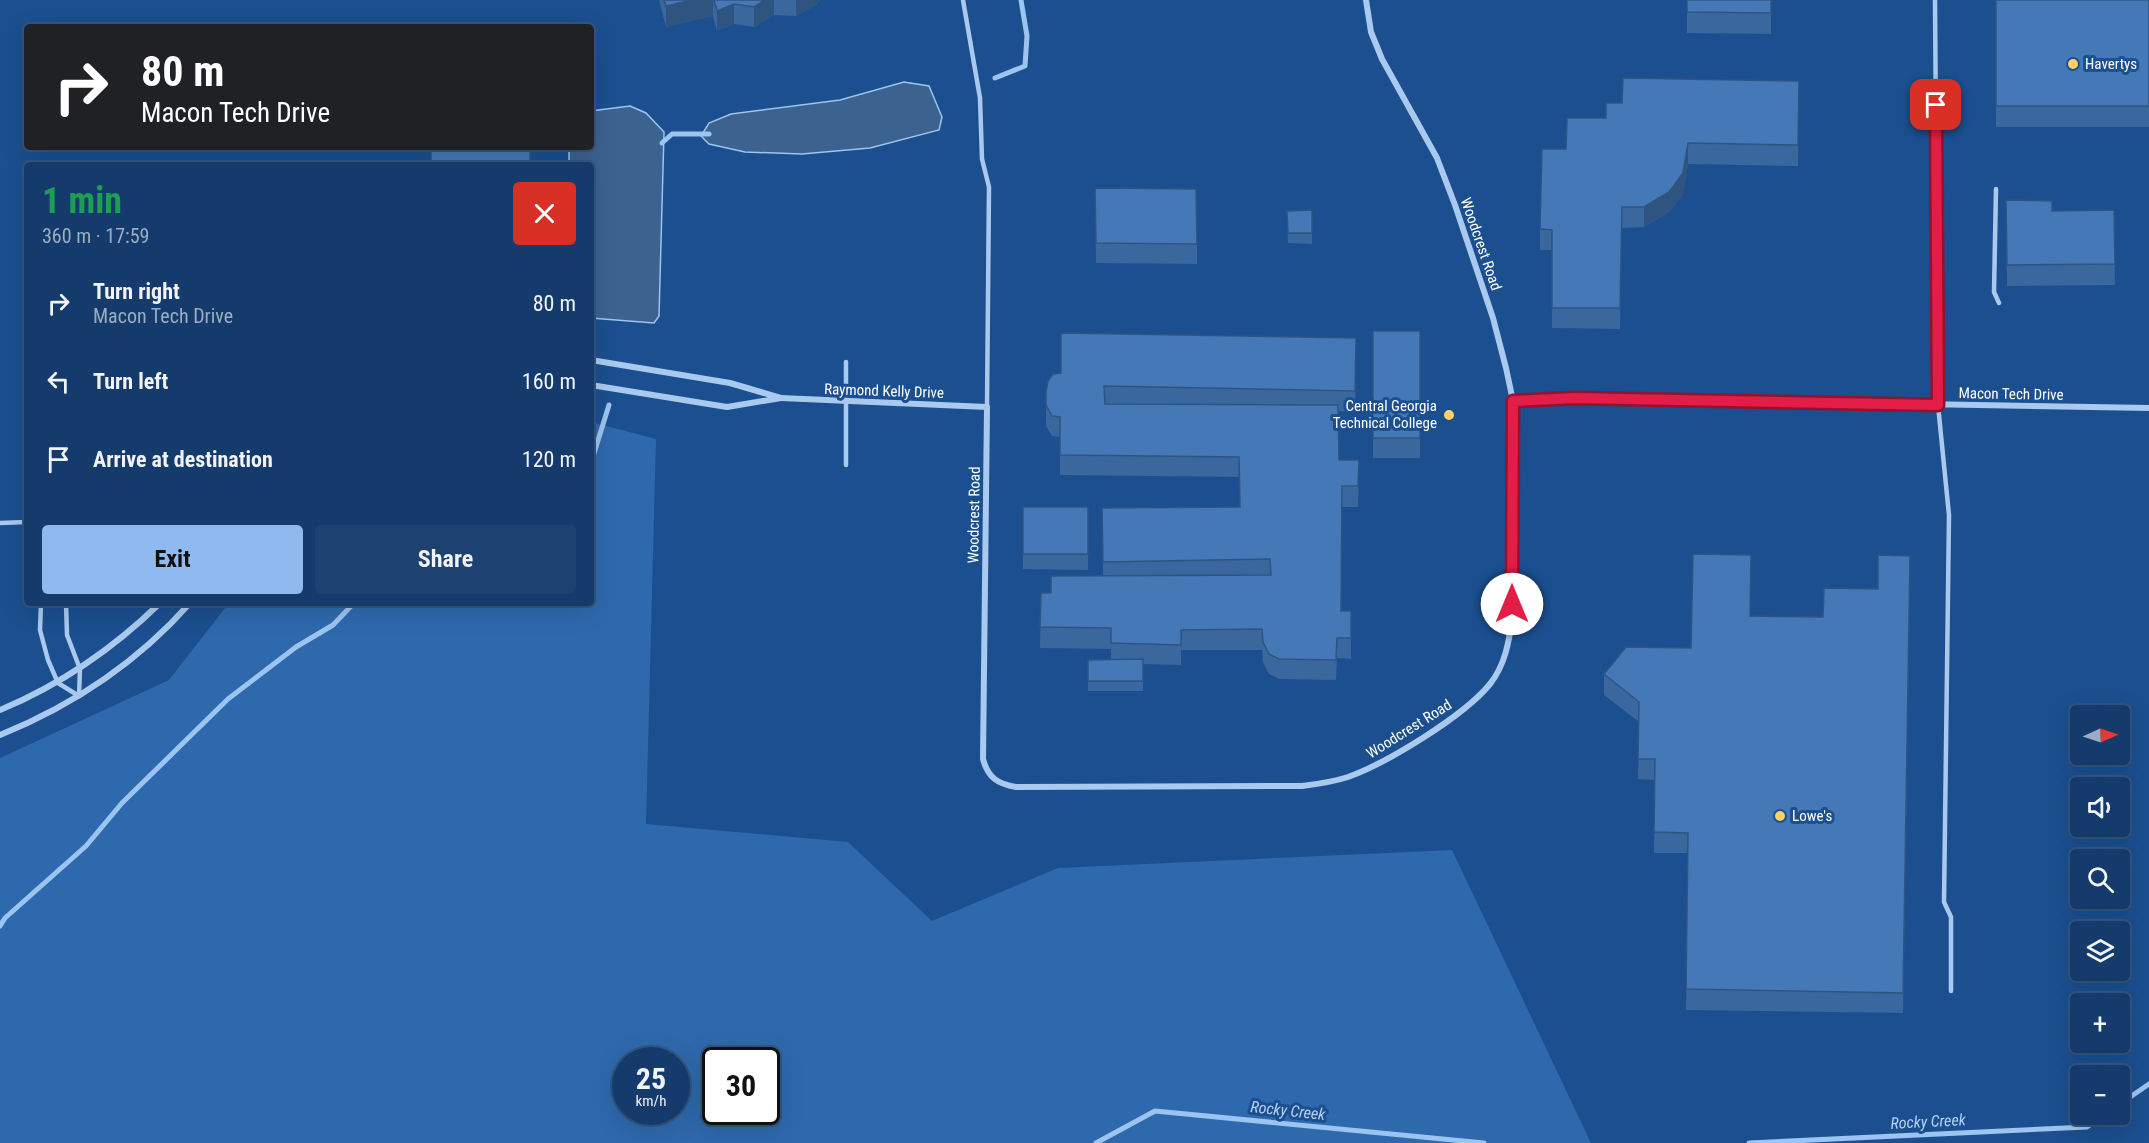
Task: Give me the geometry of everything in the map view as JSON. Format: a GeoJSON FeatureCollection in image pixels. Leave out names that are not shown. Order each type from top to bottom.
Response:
{"type":"FeatureCollection","features":[{"type":"Feature","properties":{"kind":"street","name":"Woodcrest Road"},"geometry":{"type":"LineString","coordinates":[[987,407],[983,759],[986,771],[993,779],[1016,787],[1280,787],[1327,783],[1367,769],[1423,737],[1472,703],[1491,682],[1503,662],[1510,641],[1513,401],[1493,318],[1455,205],[1437,158],[1382,59],[1371,32],[1366,0]]}},
{"type":"Feature","properties":{"kind":"street","name":"Raymond Kelly Drive"},"geometry":{"type":"LineString","coordinates":[[594,360],[730,383],[780,398]]}},
{"type":"Feature","properties":{"kind":"street","name":"Raymond Kelly Drive"},"geometry":{"type":"LineString","coordinates":[[594,385],[727,407],[780,398],[987,407]]}},
{"type":"Feature","properties":{"kind":"street","name":"Macon Tech Drive"},"geometry":{"type":"LineString","coordinates":[[1513,401],[1575,398],[2149,408]]}},
{"type":"Feature","properties":{"kind":"street"},"geometry":{"type":"LineString","coordinates":[[0,710],[58,683],[80,669],[117,641],[157,606]]}},
{"type":"Feature","properties":{"kind":"street"},"geometry":{"type":"LineString","coordinates":[[0,735],[39,719],[79,696],[130,661],[187,606]]}},
{"type":"Feature","properties":{"kind":"lane"},"geometry":{"type":"LineString","coordinates":[[963,0],[980,98],[982,159],[989,188],[987,407]]}},
{"type":"Feature","properties":{"kind":"lane"},"geometry":{"type":"LineString","coordinates":[[1935,0],[1938,405],[1949,516],[1944,902],[1951,917],[1951,991]]}},
{"type":"Feature","properties":{"kind":"lane"},"geometry":{"type":"LineString","coordinates":[[1996,189],[1994,292],[1999,303]]}},
{"type":"Feature","properties":{"kind":"lane"},"geometry":{"type":"LineString","coordinates":[[846,362],[846,465]]}},
{"type":"Feature","properties":{"kind":"lane"},"geometry":{"type":"LineString","coordinates":[[0,523],[24,522]]}},
{"type":"Feature","properties":{"kind":"lane"},"geometry":{"type":"LineString","coordinates":[[41,606],[40,630],[43,646],[58,683],[79,696],[80,669],[67,635],[66,606]]}},
{"type":"Feature","properties":{"kind":"shaded area"},"geometry":{"type":"Polygon","coordinates":[[[904,82],[929,86],[942,117],[939,130],[870,148],[802,154],[745,152],[709,144],[701,136],[709,123],[731,114],[840,100],[904,82]]]}},
{"type":"Feature","properties":{"kind":"shaded area"},"geometry":{"type":"Polygon","coordinates":[[[630,106],[646,113],[664,132],[659,316],[654,323],[594,318],[594,162],[569,162],[569,150],[594,150],[594,111],[630,106]]]}},
{"type":"Feature","properties":{"kind":"shaded area"},"geometry":{"type":"Polygon","coordinates":[[[594,423],[656,439],[646,824],[848,842],[932,921],[1058,868],[1452,850],[1591,1143],[0,1143],[0,758],[169,680],[227,606],[594,606],[594,423]]]}},
{"type":"Feature","properties":{"kind":"building"},"geometry":{"type":"Polygon","coordinates":[[[664,0],[692,0],[666,6],[664,0]]]}},
{"type":"Feature","properties":{"kind":"building"},"geometry":{"type":"Polygon","coordinates":[[[714,0],[765,0],[754,7],[734,4],[717,11],[714,0]]]}},
{"type":"Feature","properties":{"kind":"building"},"geometry":{"type":"Polygon","coordinates":[[[1687,0],[1771,0],[1771,13],[1687,12],[1687,0]]]}},
{"type":"Feature","properties":{"kind":"building","name":"Havertys"},"geometry":{"type":"Polygon","coordinates":[[[1996,0],[2149,0],[2149,106],[1996,106],[1996,0]]]}},
{"type":"Feature","properties":{"kind":"building"},"geometry":{"type":"Polygon","coordinates":[[[1623,78],[1799,81],[1798,145],[1688,143],[1683,173],[1669,192],[1644,207],[1622,207],[1620,308],[1552,308],[1552,230],[1540,229],[1542,149],[1566,149],[1567,118],[1606,118],[1606,103],[1622,103],[1623,78]]]}},
{"type":"Feature","properties":{"kind":"building"},"geometry":{"type":"Polygon","coordinates":[[[431,150],[530,150],[530,162],[431,162],[431,150]]]}},
{"type":"Feature","properties":{"kind":"building"},"geometry":{"type":"Polygon","coordinates":[[[1095,188],[1196,189],[1197,244],[1096,243],[1095,188]]]}},
{"type":"Feature","properties":{"kind":"building"},"geometry":{"type":"Polygon","coordinates":[[[2006,200],[2052,201],[2052,211],[2114,210],[2115,264],[2007,265],[2006,200]]]}},
{"type":"Feature","properties":{"kind":"building"},"geometry":{"type":"Polygon","coordinates":[[[1312,210],[1312,233],[1288,233],[1287,211],[1312,210]]]}},
{"type":"Feature","properties":{"kind":"building"},"geometry":{"type":"Polygon","coordinates":[[[1373,331],[1420,331],[1420,438],[1373,438],[1373,331]]]}},
{"type":"Feature","properties":{"kind":"building"},"geometry":{"type":"Polygon","coordinates":[[[1061,333],[1356,338],[1355,391],[1104,386],[1105,404],[1338,405],[1339,460],[1359,460],[1358,486],[1342,486],[1341,611],[1351,611],[1351,638],[1337,638],[1336,660],[1279,659],[1269,654],[1263,642],[1262,629],[1181,630],[1181,645],[1111,643],[1111,628],[1040,627],[1041,593],[1051,593],[1051,576],[1271,575],[1270,559],[1103,562],[1102,508],[1240,507],[1239,457],[1060,455],[1060,417],[1052,416],[1046,405],[1046,393],[1048,381],[1053,374],[1061,373],[1061,333]]]}},
{"type":"Feature","properties":{"kind":"building"},"geometry":{"type":"Polygon","coordinates":[[[1023,507],[1088,507],[1088,554],[1023,554],[1023,507]]]}},
{"type":"Feature","properties":{"kind":"building","name":"Lowe's"},"geometry":{"type":"Polygon","coordinates":[[[1693,554],[1751,555],[1750,616],[1823,617],[1824,588],[1878,589],[1878,555],[1910,556],[1903,993],[1686,989],[1688,833],[1654,832],[1655,759],[1638,759],[1639,702],[1604,674],[1626,647],[1691,648],[1693,554]]]}},
{"type":"Feature","properties":{"kind":"building"},"geometry":{"type":"Polygon","coordinates":[[[1143,659],[1143,681],[1088,681],[1088,660],[1143,659]]]}},
{"type":"Feature","properties":{"kind":"waterway"},"geometry":{"type":"LineString","coordinates":[[995,78],[1025,66],[1027,36],[1021,0]]}},
{"type":"Feature","properties":{"kind":"waterway"},"geometry":{"type":"LineString","coordinates":[[662,143],[672,134],[709,134]]}},
{"type":"Feature","properties":{"kind":"waterway"},"geometry":{"type":"LineString","coordinates":[[594,453],[609,405]]}},
{"type":"Feature","properties":{"kind":"waterway"},"geometry":{"type":"LineString","coordinates":[[0,926],[5,918],[86,846],[122,803],[228,699],[296,647],[333,625],[351,606]]}},
{"type":"Feature","properties":{"kind":"waterway","name":"Rocky Creek"},"geometry":{"type":"LineString","coordinates":[[2130,1097],[2149,1084]]}},
{"type":"Feature","properties":{"kind":"waterway","name":"Rocky Creek"},"geometry":{"type":"LineString","coordinates":[[1096,1143],[1155,1111],[1484,1143]]}},
{"type":"Feature","properties":{"kind":"waterway","name":"Rocky Creek"},"geometry":{"type":"LineString","coordinates":[[1749,1143],[2087,1127],[2090,1125]]}},
{"type":"Feature","properties":{"kind":"place","name":"Havertys"},"geometry":{"type":"Point","coordinates":[2073,64]}},
{"type":"Feature","properties":{"kind":"place","name":"Central Georgia Technical College"},"geometry":{"type":"Point","coordinates":[1449,415]}},
{"type":"Feature","properties":{"kind":"place","name":"Lowe's"},"geometry":{"type":"Point","coordinates":[1780,816]}},
{"type":"Feature","properties":{"kind":"route"},"geometry":{"type":"LineString","coordinates":[[1512,604],[1513,401],[1575,398],[1938,405],[1936,105]]}}]}
